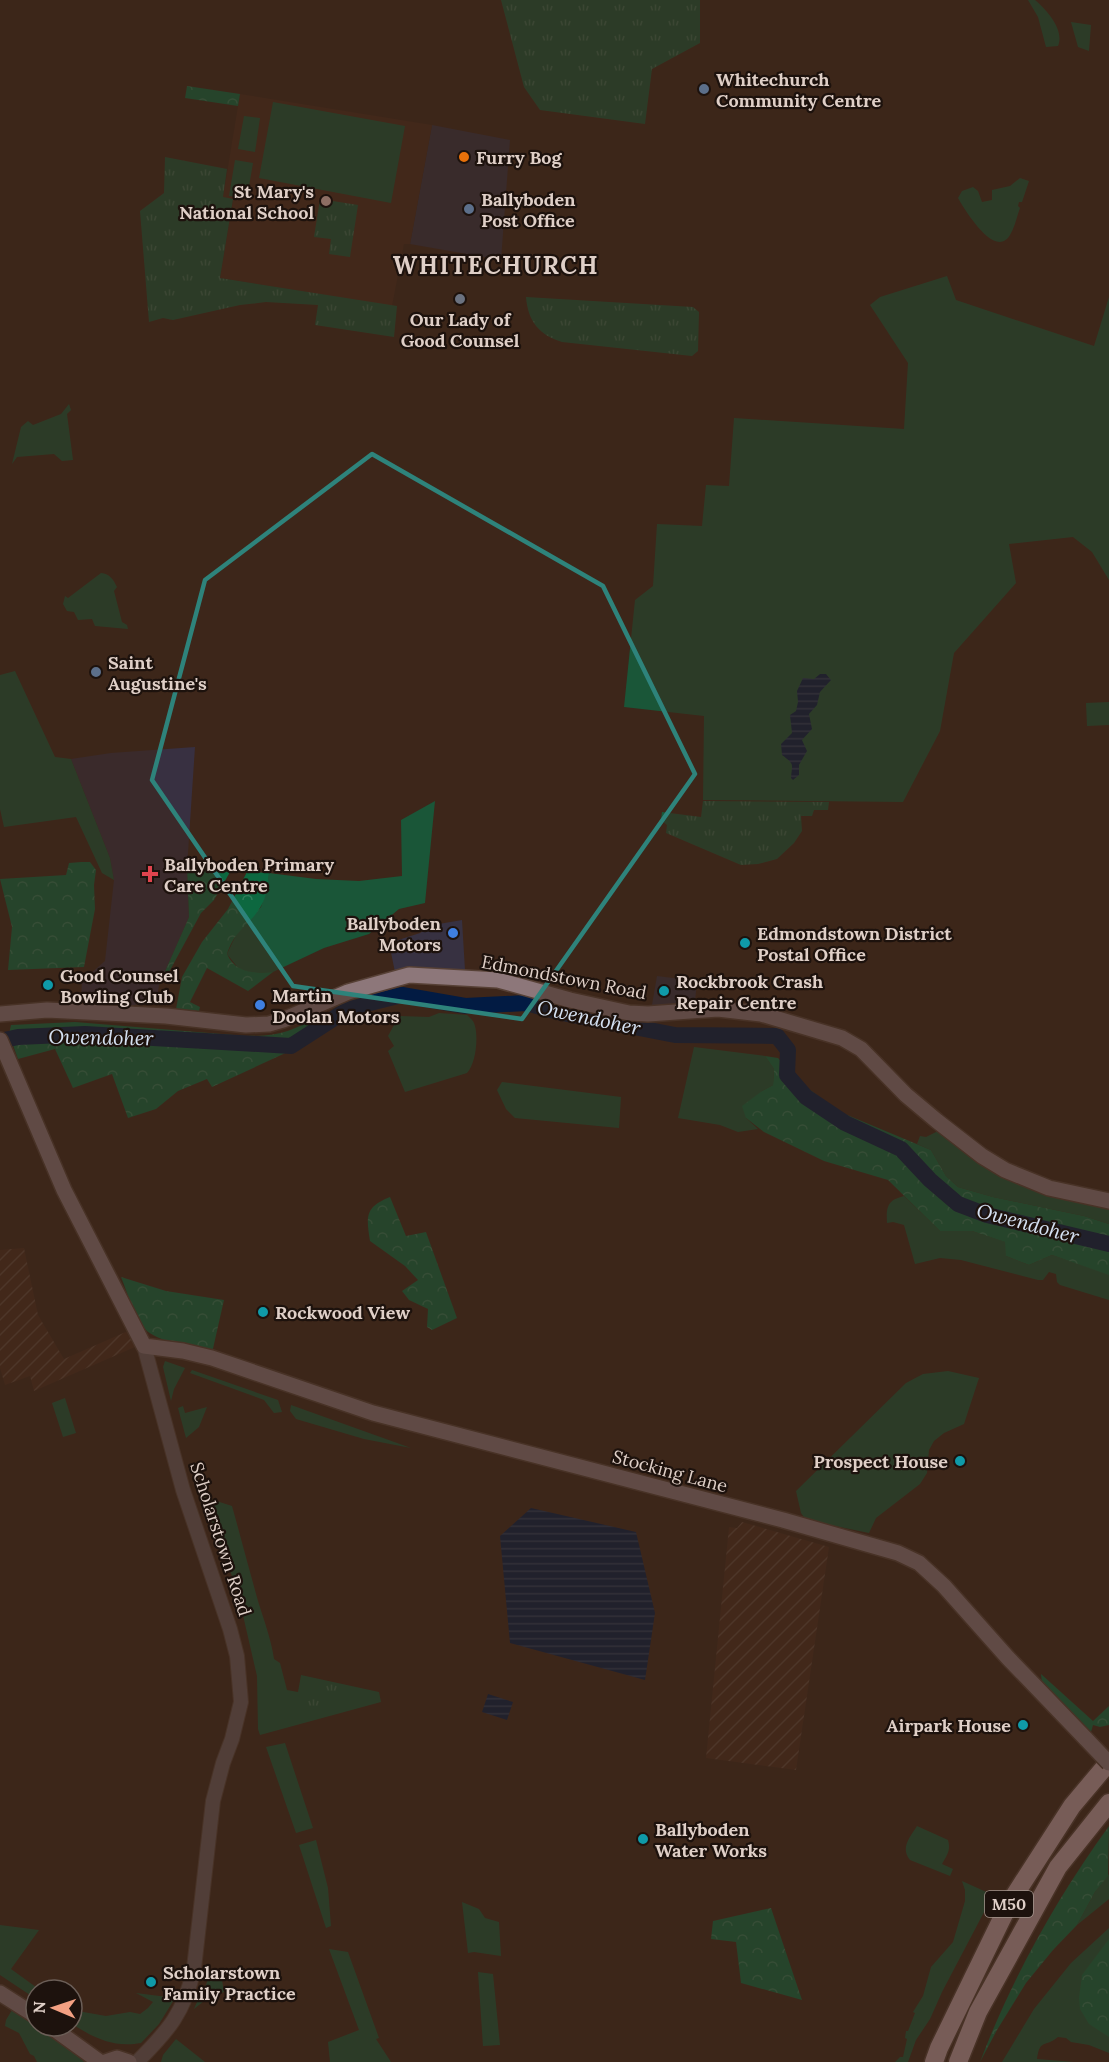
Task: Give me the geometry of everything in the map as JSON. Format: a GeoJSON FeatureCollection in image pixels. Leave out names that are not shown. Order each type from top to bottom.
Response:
{"type":"FeatureCollection","features":[{"type":"Feature","properties":{"kind":"highway","name":"M50"},"geometry":{"type":"LineString","coordinates":[[934,2062],[1009,1904],[1072,1806],[1109,1762]]}},
{"type":"Feature","properties":{"kind":"highway","name":"M50"},"geometry":{"type":"LineString","coordinates":[[958,2062],[978,2012],[1058,1867],[1109,1803]]}},
{"type":"Feature","properties":{"kind":"main road","name":"Edmondstown Road"},"geometry":{"type":"LineString","coordinates":[[0,1014],[47,1010],[166,1016],[262,1025],[283,1020],[348,992],[409,975],[498,980],[570,1000],[629,1013],[648,1014],[718,1009],[761,1014],[842,1038],[861,1049],[906,1095],[982,1156],[1005,1170],[1049,1188],[1109,1201]]}},
{"type":"Feature","properties":{"kind":"main road","name":"Scholarstown Road"},"geometry":{"type":"LineString","coordinates":[[1,1041],[64,1190],[144,1346]]}},
{"type":"Feature","properties":{"kind":"main road","name":"Stocking Lane"},"geometry":{"type":"LineString","coordinates":[[144,1346],[183,1351],[212,1358],[373,1413],[793,1523],[898,1553],[919,1563],[944,1587],[1008,1658],[1109,1762]]}},
{"type":"Feature","properties":{"kind":"main road"},"geometry":{"type":"LineString","coordinates":[[0,1993],[24,2008]]}},
{"type":"Feature","properties":{"kind":"main road"},"geometry":{"type":"LineString","coordinates":[[67,2038],[100,2062]]}},
{"type":"Feature","properties":{"kind":"main road"},"geometry":{"type":"LineString","coordinates":[[105,2062],[117,2058],[129,2062]]}},
{"type":"Feature","properties":{"kind":"street","name":"Scholarstown Road"},"geometry":{"type":"LineString","coordinates":[[137,2062],[164,2034],[177,2016],[188,1992],[194,1968],[213,1801],[232,1739],[240,1702],[237,1656],[230,1629],[183,1490],[144,1346]]}},
{"type":"Feature","properties":{"kind":"highlighted area"},"geometry":{"type":"Polygon","coordinates":[[[372,454],[603,586],[695,774],[522,1019],[293,986],[152,780],[205,580],[372,454]]]}},
{"type":"Feature","properties":{"kind":"shaded area","name":"St Mary's National School"},"geometry":{"type":"Polygon","coordinates":[[[240,94],[432,125],[410,244],[404,244],[392,306],[220,278],[233,200],[223,197],[240,94]]]}},
{"type":"Feature","properties":{"kind":"shaded area"},"geometry":{"type":"Polygon","coordinates":[[[432,125],[510,140],[501,260],[410,244],[432,125]]]}},
{"type":"Feature","properties":{"kind":"shaded area","name":"Ballyboden Primary Care Centre"},"geometry":{"type":"Polygon","coordinates":[[[195,747],[187,868],[189,917],[159,985],[157,999],[131,1006],[115,1005],[97,996],[81,997],[82,981],[105,961],[114,880],[110,858],[71,759],[111,753],[195,747]]]}},
{"type":"Feature","properties":{"kind":"shaded area"},"geometry":{"type":"Polygon","coordinates":[[[462,920],[465,970],[416,969],[395,972],[389,943],[420,933],[433,925],[462,920]]]}},
{"type":"Feature","properties":{"kind":"shaded area"},"geometry":{"type":"Polygon","coordinates":[[[657,976],[697,981],[695,1002],[670,1006],[652,1005],[657,976]]]}},
{"type":"Feature","properties":{"kind":"shaded area"},"geometry":{"type":"Polygon","coordinates":[[[24,1248],[38,1315],[64,1359],[128,1331],[135,1347],[34,1391],[30,1376],[5,1385],[0,1368],[0,1250],[24,1248]]]}},
{"type":"Feature","properties":{"kind":"shaded area"},"geometry":{"type":"Polygon","coordinates":[[[742,1522],[829,1547],[796,1770],[706,1758],[729,1527],[737,1528],[742,1522]]]}},
{"type":"Feature","properties":{"kind":"green space"},"geometry":{"type":"Polygon","coordinates":[[[501,0],[700,0],[700,43],[652,69],[645,124],[540,110],[524,87],[501,0]]]}},
{"type":"Feature","properties":{"kind":"green space"},"geometry":{"type":"Polygon","coordinates":[[[1028,0],[1035,0],[1053,20],[1059,33],[1058,46],[1046,47],[1038,17],[1028,0]]]}},
{"type":"Feature","properties":{"kind":"green space"},"geometry":{"type":"Polygon","coordinates":[[[1071,22],[1091,25],[1089,51],[1078,47],[1071,22]]]}},
{"type":"Feature","properties":{"kind":"green space"},"geometry":{"type":"Polygon","coordinates":[[[187,86],[240,94],[238,106],[185,98],[187,86]]]}},
{"type":"Feature","properties":{"kind":"green space"},"geometry":{"type":"Polygon","coordinates":[[[273,102],[405,126],[391,203],[259,178],[273,102]]]}},
{"type":"Feature","properties":{"kind":"green space"},"geometry":{"type":"Polygon","coordinates":[[[244,116],[260,118],[255,152],[238,149],[244,116]]]}},
{"type":"Feature","properties":{"kind":"green space"},"geometry":{"type":"Polygon","coordinates":[[[165,157],[227,169],[223,197],[233,199],[220,278],[397,306],[394,337],[315,325],[318,305],[266,302],[240,305],[173,320],[163,318],[149,322],[140,211],[164,193],[165,157]]]}},
{"type":"Feature","properties":{"kind":"green space"},"geometry":{"type":"Polygon","coordinates":[[[235,160],[253,163],[247,198],[229,196],[235,160]]]}},
{"type":"Feature","properties":{"kind":"green space"},"geometry":{"type":"Polygon","coordinates":[[[1020,178],[1029,181],[1022,202],[1019,202],[1020,208],[1015,225],[1004,241],[997,241],[981,230],[958,198],[962,191],[973,187],[978,191],[982,202],[992,200],[992,190],[1010,186],[1020,178]]]}},
{"type":"Feature","properties":{"kind":"green space"},"geometry":{"type":"Polygon","coordinates":[[[320,199],[358,205],[350,257],[329,254],[331,239],[314,237],[320,199]]]}},
{"type":"Feature","properties":{"kind":"green space"},"geometry":{"type":"Polygon","coordinates":[[[947,276],[956,300],[1094,346],[1109,297],[1109,580],[1092,552],[1073,537],[1009,544],[1016,583],[954,653],[940,731],[903,802],[703,800],[704,716],[624,707],[635,600],[653,586],[657,524],[702,526],[706,485],[729,486],[734,418],[904,429],[908,363],[870,305],[880,297],[947,276]]]}},
{"type":"Feature","properties":{"kind":"green space"},"geometry":{"type":"Polygon","coordinates":[[[526,297],[693,307],[699,312],[698,351],[692,356],[562,342],[547,335],[536,326],[529,313],[526,297]]]}},
{"type":"Feature","properties":{"kind":"green space"},"geometry":{"type":"Polygon","coordinates":[[[69,404],[71,410],[67,414],[73,460],[62,461],[54,454],[17,457],[12,464],[21,427],[28,421],[33,425],[61,414],[69,404]]]}},
{"type":"Feature","properties":{"kind":"green space"},"geometry":{"type":"Polygon","coordinates":[[[101,573],[111,577],[117,587],[114,591],[122,622],[127,625],[128,629],[95,626],[92,619],[78,620],[74,612],[67,611],[63,604],[65,596],[68,598],[101,573]]]}},
{"type":"Feature","properties":{"kind":"green space"},"geometry":{"type":"Polygon","coordinates":[[[15,671],[55,757],[71,759],[110,858],[114,880],[102,873],[76,817],[4,827],[0,809],[0,675],[15,671]]]}},
{"type":"Feature","properties":{"kind":"green space"},"geometry":{"type":"Polygon","coordinates":[[[1109,702],[1109,725],[1087,726],[1086,703],[1109,702]]]}},
{"type":"Feature","properties":{"kind":"green space"},"geometry":{"type":"Polygon","coordinates":[[[435,801],[425,903],[399,909],[369,934],[324,948],[273,972],[253,973],[239,969],[227,954],[238,931],[261,907],[269,873],[316,879],[359,881],[402,876],[401,820],[435,801]]]}},
{"type":"Feature","properties":{"kind":"green space"},"geometry":{"type":"Polygon","coordinates":[[[703,801],[829,802],[828,810],[814,810],[812,816],[801,816],[802,831],[794,843],[777,859],[758,864],[741,865],[666,833],[667,825],[661,820],[662,812],[701,817],[703,801]]]}},
{"type":"Feature","properties":{"kind":"green space"},"geometry":{"type":"Polygon","coordinates":[[[90,862],[96,870],[95,909],[84,967],[8,970],[12,927],[0,879],[66,875],[69,863],[90,862]]]}},
{"type":"Feature","properties":{"kind":"green space"},"geometry":{"type":"Polygon","coordinates":[[[187,868],[230,872],[214,900],[201,913],[168,974],[159,985],[189,917],[187,868]]]}},
{"type":"Feature","properties":{"kind":"green space"},"geometry":{"type":"Polygon","coordinates":[[[247,872],[269,873],[268,886],[261,906],[238,933],[227,954],[240,969],[252,972],[273,972],[248,991],[207,968],[190,1002],[200,1007],[199,1011],[176,1009],[182,977],[202,942],[228,909],[247,872]]]}},
{"type":"Feature","properties":{"kind":"green space"},"geometry":{"type":"Polygon","coordinates":[[[439,1013],[467,1015],[473,1021],[476,1028],[476,1042],[473,1063],[467,1073],[405,1092],[388,1051],[394,1046],[388,1036],[399,1016],[429,1017],[439,1013]]]}},
{"type":"Feature","properties":{"kind":"green space"},"geometry":{"type":"Polygon","coordinates":[[[322,1015],[328,1028],[292,1050],[212,1087],[207,1079],[178,1091],[156,1109],[128,1118],[112,1074],[73,1088],[55,1049],[18,1059],[9,1034],[11,1025],[75,1022],[259,1036],[286,1032],[322,1015]]]}},
{"type":"Feature","properties":{"kind":"green space"},"geometry":{"type":"Polygon","coordinates":[[[694,1047],[765,1056],[774,1069],[773,1085],[762,1091],[746,1118],[758,1129],[738,1132],[720,1125],[678,1118],[694,1047]]]}},
{"type":"Feature","properties":{"kind":"green space"},"geometry":{"type":"Polygon","coordinates":[[[765,1056],[778,1058],[802,1084],[840,1112],[931,1150],[946,1176],[958,1187],[993,1197],[1084,1216],[1109,1224],[1109,1275],[1052,1255],[1029,1265],[1006,1256],[1005,1242],[972,1231],[940,1231],[888,1180],[824,1161],[764,1132],[746,1118],[742,1106],[773,1085],[774,1069],[765,1056]]]}},
{"type":"Feature","properties":{"kind":"green space"},"geometry":{"type":"Polygon","coordinates":[[[502,1082],[621,1097],[619,1128],[515,1118],[506,1109],[497,1090],[502,1082]]]}},
{"type":"Feature","properties":{"kind":"green space"},"geometry":{"type":"Polygon","coordinates":[[[940,1130],[986,1168],[1019,1185],[1109,1207],[1109,1224],[1084,1216],[993,1197],[958,1187],[946,1176],[931,1150],[917,1144],[920,1136],[926,1137],[940,1130]]]}},
{"type":"Feature","properties":{"kind":"green space"},"geometry":{"type":"Polygon","coordinates":[[[904,1196],[940,1231],[972,1231],[1006,1242],[1006,1256],[1029,1265],[1052,1255],[1109,1274],[1109,1300],[1060,1285],[1056,1274],[1049,1272],[1043,1280],[1038,1280],[961,1260],[940,1258],[915,1264],[904,1225],[887,1223],[889,1205],[904,1196]]]}},
{"type":"Feature","properties":{"kind":"green space"},"geometry":{"type":"Polygon","coordinates":[[[390,1197],[406,1236],[426,1232],[457,1318],[432,1330],[427,1327],[428,1309],[409,1300],[402,1291],[418,1280],[405,1266],[370,1241],[369,1213],[376,1205],[390,1197]]]}},
{"type":"Feature","properties":{"kind":"green space"},"geometry":{"type":"Polygon","coordinates":[[[121,1277],[166,1291],[224,1300],[212,1353],[176,1344],[157,1337],[145,1329],[131,1304],[121,1277]]]}},
{"type":"Feature","properties":{"kind":"green space"},"geometry":{"type":"Polygon","coordinates":[[[165,1361],[185,1368],[174,1389],[171,1401],[163,1367],[165,1361]]]}},
{"type":"Feature","properties":{"kind":"green space"},"geometry":{"type":"Polygon","coordinates":[[[192,1370],[278,1400],[282,1412],[274,1413],[264,1400],[190,1373],[192,1370]]]}},
{"type":"Feature","properties":{"kind":"green space"},"geometry":{"type":"Polygon","coordinates":[[[948,1371],[979,1378],[964,1424],[944,1433],[934,1441],[929,1450],[927,1473],[920,1484],[876,1518],[869,1533],[806,1520],[801,1513],[796,1491],[906,1383],[923,1374],[948,1371]]]}},
{"type":"Feature","properties":{"kind":"green space"},"geometry":{"type":"Polygon","coordinates":[[[65,1398],[76,1433],[63,1437],[52,1403],[65,1398]]]}},
{"type":"Feature","properties":{"kind":"green space"},"geometry":{"type":"Polygon","coordinates":[[[291,1405],[411,1448],[364,1439],[296,1419],[290,1411],[291,1405]]]}},
{"type":"Feature","properties":{"kind":"green space"},"geometry":{"type":"Polygon","coordinates":[[[183,1406],[185,1413],[207,1407],[199,1427],[186,1438],[178,1408],[183,1406]]]}},
{"type":"Feature","properties":{"kind":"green space"},"geometry":{"type":"Polygon","coordinates":[[[204,1497],[232,1506],[274,1659],[280,1663],[287,1690],[298,1692],[301,1675],[379,1692],[381,1702],[260,1735],[257,1676],[236,1585],[219,1546],[204,1497]]]}},
{"type":"Feature","properties":{"kind":"green space"},"geometry":{"type":"Polygon","coordinates":[[[1041,1674],[1093,1721],[1109,1706],[1109,1725],[1100,1727],[1093,1725],[1091,1732],[1042,1683],[1041,1674]]]}},
{"type":"Feature","properties":{"kind":"green space"},"geometry":{"type":"Polygon","coordinates":[[[313,1683],[342,1685],[339,1710],[311,1717],[308,1695],[313,1683]]]}},
{"type":"Feature","properties":{"kind":"green space"},"geometry":{"type":"Polygon","coordinates":[[[285,1743],[313,1828],[296,1833],[266,1747],[285,1743]]]}},
{"type":"Feature","properties":{"kind":"green space"},"geometry":{"type":"Polygon","coordinates":[[[917,1826],[948,1840],[949,1850],[942,1864],[953,1869],[950,1876],[910,1860],[907,1856],[906,1847],[909,1838],[917,1826]]]}},
{"type":"Feature","properties":{"kind":"green space"},"geometry":{"type":"Polygon","coordinates":[[[1109,1826],[1108,1876],[1095,1892],[1077,1925],[1026,1983],[980,2062],[1006,2000],[1037,1940],[1071,1882],[1109,1826]]]}},
{"type":"Feature","properties":{"kind":"green space"},"geometry":{"type":"Polygon","coordinates":[[[316,1840],[328,1888],[331,1926],[326,1928],[299,1845],[316,1840]]]}},
{"type":"Feature","properties":{"kind":"green space"},"geometry":{"type":"Polygon","coordinates":[[[1109,1874],[1109,1899],[1077,1925],[1095,1892],[1109,1874]]]}},
{"type":"Feature","properties":{"kind":"green space"},"geometry":{"type":"Polygon","coordinates":[[[962,1881],[993,1895],[930,2019],[916,2040],[908,2062],[895,2062],[903,2057],[907,2039],[905,2038],[906,2031],[915,2013],[913,2012],[923,1996],[931,1967],[953,1942],[965,1901],[962,1881]]]}},
{"type":"Feature","properties":{"kind":"green space"},"geometry":{"type":"Polygon","coordinates":[[[462,1902],[479,1909],[485,1918],[499,1922],[501,1956],[468,1953],[462,1902]]]}},
{"type":"Feature","properties":{"kind":"green space"},"geometry":{"type":"Polygon","coordinates":[[[771,1908],[802,2000],[741,1983],[736,1942],[711,1939],[713,1921],[771,1908]]]}},
{"type":"Feature","properties":{"kind":"green space"},"geometry":{"type":"Polygon","coordinates":[[[0,1925],[39,1930],[11,1969],[24,1978],[24,1991],[0,1975],[0,1925]]]}},
{"type":"Feature","properties":{"kind":"green space"},"geometry":{"type":"Polygon","coordinates":[[[1109,1928],[1109,2053],[1058,2037],[1040,2048],[1037,2059],[1074,2062],[1002,2062],[1034,2009],[1071,1963],[1109,1928]]]}},
{"type":"Feature","properties":{"kind":"green space"},"geometry":{"type":"Polygon","coordinates":[[[1109,1939],[1109,2037],[1089,2024],[1080,2009],[1079,1998],[1082,1975],[1109,1939]]]}},
{"type":"Feature","properties":{"kind":"green space"},"geometry":{"type":"Polygon","coordinates":[[[329,1949],[348,1952],[379,2038],[376,2039],[391,2062],[330,2062],[328,2042],[359,2030],[329,1949]]]}},
{"type":"Feature","properties":{"kind":"green space"},"geometry":{"type":"Polygon","coordinates":[[[478,1972],[493,1974],[500,2045],[483,2046],[478,1972]]]}},
{"type":"Feature","properties":{"kind":"green space"},"geometry":{"type":"Polygon","coordinates":[[[208,1978],[222,1980],[224,1992],[209,1997],[194,2009],[208,1978]]]}},
{"type":"Feature","properties":{"kind":"green space"},"geometry":{"type":"Polygon","coordinates":[[[136,1993],[175,1998],[159,2024],[141,2043],[113,2043],[84,2032],[84,2012],[106,2016],[130,2012],[140,2014],[153,2002],[136,1993]]]}},
{"type":"Feature","properties":{"kind":"green space"},"geometry":{"type":"Polygon","coordinates":[[[12,2010],[24,2018],[24,2038],[56,2038],[76,2051],[84,2062],[37,2062],[19,2033],[5,2026],[12,2010]]]}},
{"type":"Feature","properties":{"kind":"green space"},"geometry":{"type":"Polygon","coordinates":[[[176,2039],[205,2062],[161,2062],[163,2055],[176,2039]]]}},
{"type":"Feature","properties":{"kind":"water"},"geometry":{"type":"Polygon","coordinates":[[[820,674],[826,674],[831,680],[820,692],[817,705],[809,714],[812,729],[802,740],[807,751],[799,765],[799,775],[793,780],[791,778],[792,765],[782,755],[781,744],[792,733],[790,715],[796,711],[797,691],[803,678],[814,679],[820,674]]]}},
{"type":"Feature","properties":{"kind":"water"},"geometry":{"type":"Polygon","coordinates":[[[531,1508],[636,1532],[655,1613],[645,1680],[510,1643],[500,1536],[531,1508]]]}},
{"type":"Feature","properties":{"kind":"water"},"geometry":{"type":"Polygon","coordinates":[[[488,1694],[513,1702],[507,1720],[482,1712],[488,1694]]]}},
{"type":"Feature","properties":{"kind":"waterway","name":"Owendoher"},"geometry":{"type":"LineString","coordinates":[[0,1041],[18,1037],[85,1034],[291,1046],[350,1008],[402,995],[465,1006],[526,1003],[562,1013],[675,1035],[777,1036],[788,1050],[787,1075],[806,1097],[845,1123],[901,1149],[930,1180],[958,1204],[987,1215],[1109,1244]]}},
{"type":"Feature","properties":{"kind":"place","name":"Whitechurch Community Centre"},"geometry":{"type":"Point","coordinates":[704,89]}},
{"type":"Feature","properties":{"kind":"place","name":"Furry Bog"},"geometry":{"type":"Point","coordinates":[464,157]}},
{"type":"Feature","properties":{"kind":"place","name":"St Mary's National School"},"geometry":{"type":"Point","coordinates":[326,201]}},
{"type":"Feature","properties":{"kind":"place","name":"Ballyboden Post Office"},"geometry":{"type":"Point","coordinates":[469,209]}},
{"type":"Feature","properties":{"kind":"place","name":"Our Lady of Good Counsel"},"geometry":{"type":"Point","coordinates":[460,299]}},
{"type":"Feature","properties":{"kind":"place","name":"Saint Augustine's"},"geometry":{"type":"Point","coordinates":[96,672]}},
{"type":"Feature","properties":{"kind":"place","name":"Ballyboden Primary Care Centre"},"geometry":{"type":"Point","coordinates":[150,874]}},
{"type":"Feature","properties":{"kind":"place","name":"Ballyboden Motors"},"geometry":{"type":"Point","coordinates":[453,933]}},
{"type":"Feature","properties":{"kind":"place","name":"Edmondstown District Postal Office"},"geometry":{"type":"Point","coordinates":[745,943]}},
{"type":"Feature","properties":{"kind":"place","name":"Good Counsel Bowling Club"},"geometry":{"type":"Point","coordinates":[48,985]}},
{"type":"Feature","properties":{"kind":"place","name":"Rockbrook Crash Repair Centre"},"geometry":{"type":"Point","coordinates":[664,991]}},
{"type":"Feature","properties":{"kind":"place","name":"Martin Doolan Motors"},"geometry":{"type":"Point","coordinates":[260,1005]}},
{"type":"Feature","properties":{"kind":"place","name":"Rockwood View"},"geometry":{"type":"Point","coordinates":[263,1312]}},
{"type":"Feature","properties":{"kind":"place","name":"Prospect House"},"geometry":{"type":"Point","coordinates":[960,1461]}},
{"type":"Feature","properties":{"kind":"place","name":"Airpark House"},"geometry":{"type":"Point","coordinates":[1023,1725]}},
{"type":"Feature","properties":{"kind":"place","name":"Ballyboden Water Works"},"geometry":{"type":"Point","coordinates":[643,1839]}},
{"type":"Feature","properties":{"kind":"place","name":"Scholarstown Family Practice"},"geometry":{"type":"Point","coordinates":[151,1982]}},
{"type":"Feature","properties":{"kind":"district","name":"WHITECHURCH"},"geometry":{"type":"Point","coordinates":[496,265]}}]}
